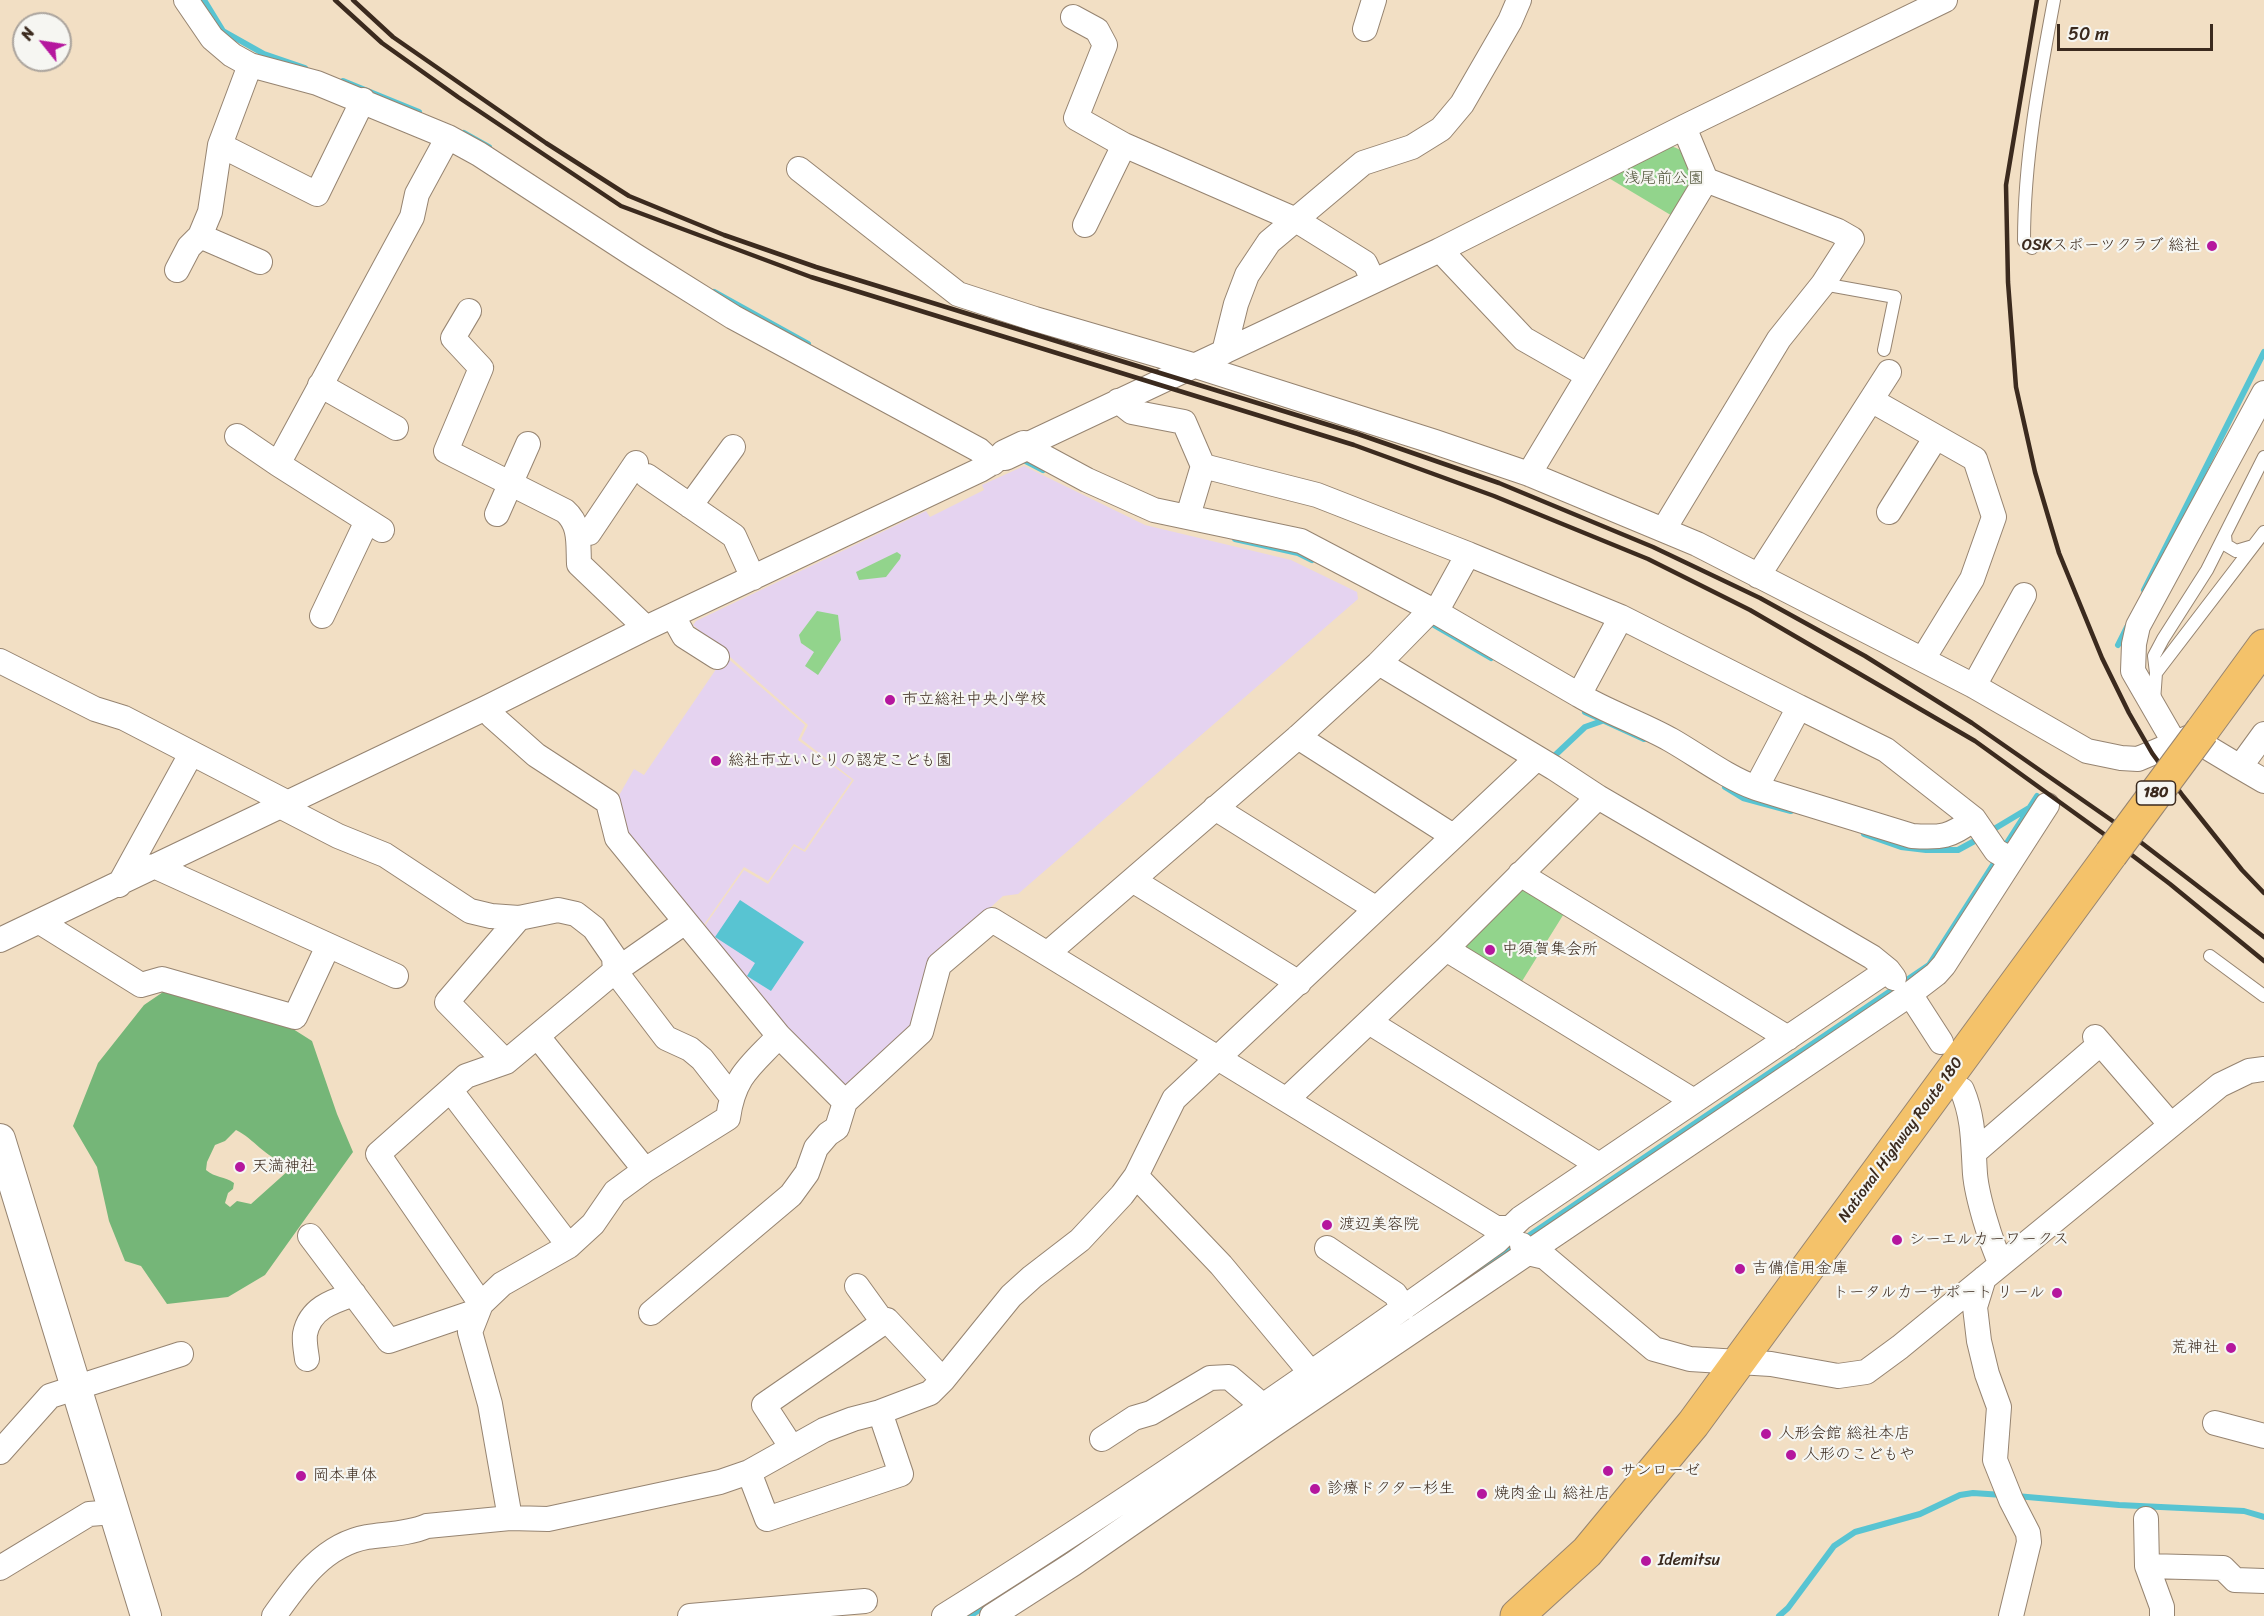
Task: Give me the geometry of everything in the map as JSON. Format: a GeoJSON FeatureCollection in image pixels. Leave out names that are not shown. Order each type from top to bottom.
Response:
{"type":"FeatureCollection","features":[{"type":"Feature","properties":{"kind":"highway","name":"National Highway Route 180"},"geometry":{"type":"LineString","coordinates":[[1517,1616],[1587,1552],[1673,1450],[2110,854],[2188,737],[2264,646]]}},
{"type":"Feature","properties":{"kind":"street"},"geometry":{"type":"LineString","coordinates":[[186,0],[212,38],[232,55],[250,65],[317,83],[363,100],[448,137],[479,154],[634,255],[733,316],[979,450],[1010,453],[1087,480],[1154,510],[1301,541],[1429,615],[1579,695],[1604,710],[1631,732],[1669,739],[1742,783],[1912,836],[1935,837],[1955,833],[1992,843]]}},
{"type":"Feature","properties":{"kind":"street"},"geometry":{"type":"LineString","coordinates":[[1365,29],[1374,0]]}},
{"type":"Feature","properties":{"kind":"street"},"geometry":{"type":"LineString","coordinates":[[1224,352],[1236,304],[1247,275],[1269,242],[1363,163],[1412,147],[1441,129],[1462,104],[1510,21],[1519,0]]}},
{"type":"Feature","properties":{"kind":"street"},"geometry":{"type":"LineString","coordinates":[[0,940],[119,885],[154,866],[488,707],[646,628],[1118,401],[1440,250],[1684,127],[1945,0]]}},
{"type":"Feature","properties":{"kind":"street"},"geometry":{"type":"LineString","coordinates":[[1073,17],[1097,30],[1106,45],[1076,118],[1124,145],[1296,220],[1365,263],[1373,280]]}},
{"type":"Feature","properties":{"kind":"street"},"geometry":{"type":"LineString","coordinates":[[177,270],[189,247],[200,236],[210,212],[220,145],[250,65]]}},
{"type":"Feature","properties":{"kind":"street"},"geometry":{"type":"LineString","coordinates":[[220,145],[317,194],[363,100]]}},
{"type":"Feature","properties":{"kind":"street"},"geometry":{"type":"LineString","coordinates":[[1664,529],[1779,339],[1823,284],[1852,239],[1838,231],[1706,180],[1684,127]]}},
{"type":"Feature","properties":{"kind":"street"},"geometry":{"type":"LineString","coordinates":[[278,464],[412,217],[417,194],[448,137]]}},
{"type":"Feature","properties":{"kind":"street"},"geometry":{"type":"LineString","coordinates":[[1085,225],[1124,145]]}},
{"type":"Feature","properties":{"kind":"street"},"geometry":{"type":"LineString","coordinates":[[799,169],[958,294],[1196,366],[1529,474],[1664,529],[1923,659],[2087,751],[2138,759],[2188,737]]}},
{"type":"Feature","properties":{"kind":"street"},"geometry":{"type":"LineString","coordinates":[[1529,474],[1706,180]]}},
{"type":"Feature","properties":{"kind":"street"},"geometry":{"type":"LineString","coordinates":[[200,236],[260,262]]}},
{"type":"Feature","properties":{"kind":"street"},"geometry":{"type":"LineString","coordinates":[[1440,250],[1524,339],[1587,375]]}},
{"type":"Feature","properties":{"kind":"street"},"geometry":{"type":"LineString","coordinates":[[469,310],[453,338],[481,368],[446,451],[565,511],[574,520],[578,535],[579,564],[646,628]]}},
{"type":"Feature","properties":{"kind":"street"},"geometry":{"type":"LineString","coordinates":[[1758,576],[1870,400],[1887,361]]}},
{"type":"Feature","properties":{"kind":"street"},"geometry":{"type":"LineString","coordinates":[[320,386],[396,428]]}},
{"type":"Feature","properties":{"kind":"street"},"geometry":{"type":"LineString","coordinates":[[2264,393],[2138,626],[2134,644],[2133,671],[2154,707],[2188,737],[2264,781]]}},
{"type":"Feature","properties":{"kind":"street"},"geometry":{"type":"LineString","coordinates":[[1870,400],[1975,459],[1994,517],[1972,579],[1923,659]]}},
{"type":"Feature","properties":{"kind":"street"},"geometry":{"type":"LineString","coordinates":[[1118,401],[1132,412],[1184,422],[1203,466],[1188,516]]}},
{"type":"Feature","properties":{"kind":"street"},"geometry":{"type":"LineString","coordinates":[[237,436],[374,525],[322,616]]}},
{"type":"Feature","properties":{"kind":"street"},"geometry":{"type":"LineString","coordinates":[[1889,512],[1936,437]]}},
{"type":"Feature","properties":{"kind":"street"},"geometry":{"type":"LineString","coordinates":[[497,514],[528,444]]}},
{"type":"Feature","properties":{"kind":"street"},"geometry":{"type":"LineString","coordinates":[[690,506],[733,447]]}},
{"type":"Feature","properties":{"kind":"street"},"geometry":{"type":"LineString","coordinates":[[1203,466],[1317,495],[1621,617],[1886,750],[1992,843]]}},
{"type":"Feature","properties":{"kind":"street"},"geometry":{"type":"LineString","coordinates":[[578,535],[589,533],[641,470],[734,536],[753,578]]}},
{"type":"Feature","properties":{"kind":"street"},"geometry":{"type":"LineString","coordinates":[[1048,953],[1134,881],[1379,663],[1429,615],[1468,554]]}},
{"type":"Feature","properties":{"kind":"street"},"geometry":{"type":"LineString","coordinates":[[1974,686],[2024,595]]}},
{"type":"Feature","properties":{"kind":"street"},"geometry":{"type":"LineString","coordinates":[[673,616],[684,636],[717,657]]}},
{"type":"Feature","properties":{"kind":"street"},"geometry":{"type":"LineString","coordinates":[[1579,695],[1621,617]]}},
{"type":"Feature","properties":{"kind":"street"},"geometry":{"type":"LineString","coordinates":[[0,661],[95,709],[124,718],[284,804],[338,836],[385,855],[470,911],[491,916],[519,918],[558,910],[576,914],[594,928],[614,957],[615,971],[666,1038],[690,1049],[702,1059],[731,1096]]}},
{"type":"Feature","properties":{"kind":"street"},"geometry":{"type":"LineString","coordinates":[[1379,663],[1546,763],[1598,797],[1872,957],[1897,981],[1941,1042]]}},
{"type":"Feature","properties":{"kind":"street"},"geometry":{"type":"LineString","coordinates":[[488,707],[492,716],[536,755],[608,802],[617,838],[779,1036],[845,1102]]}},
{"type":"Feature","properties":{"kind":"street"},"geometry":{"type":"LineString","coordinates":[[1756,788],[1799,707]]}},
{"type":"Feature","properties":{"kind":"street"},"geometry":{"type":"LineString","coordinates":[[2240,767],[2264,734]]}},
{"type":"Feature","properties":{"kind":"street"},"geometry":{"type":"LineString","coordinates":[[1298,737],[1453,836]]}},
{"type":"Feature","properties":{"kind":"street"},"geometry":{"type":"LineString","coordinates":[[119,885],[191,754]]}},
{"type":"Feature","properties":{"kind":"street"},"geometry":{"type":"LineString","coordinates":[[274,1616],[302,1577],[337,1547],[365,1538],[417,1530],[427,1526],[510,1518],[548,1519],[720,1482],[748,1472],[824,1430],[853,1419],[880,1413],[930,1393],[1011,1296],[1080,1240],[1136,1176],[1174,1099],[1225,1063],[1299,983],[1453,836],[1546,763]]}},
{"type":"Feature","properties":{"kind":"street"},"geometry":{"type":"LineString","coordinates":[[1287,1100],[1446,949],[1598,797]]}},
{"type":"Feature","properties":{"kind":"street"},"geometry":{"type":"LineString","coordinates":[[1520,1242],[1521,1218],[1788,1038],[1897,981],[1936,974],[1944,965],[1992,843],[2047,805]]}},
{"type":"Feature","properties":{"kind":"street"},"geometry":{"type":"LineString","coordinates":[[1215,808],[1376,908]]}},
{"type":"Feature","properties":{"kind":"street"},"geometry":{"type":"LineString","coordinates":[[154,866],[396,976]]}},
{"type":"Feature","properties":{"kind":"street"},"geometry":{"type":"LineString","coordinates":[[1520,874],[1788,1038]]}},
{"type":"Feature","properties":{"kind":"street"},"geometry":{"type":"LineString","coordinates":[[1134,881],[1299,983]]}},
{"type":"Feature","properties":{"kind":"street"},"geometry":{"type":"LineString","coordinates":[[506,1062],[447,1002],[519,918]]}},
{"type":"Feature","properties":{"kind":"street"},"geometry":{"type":"LineString","coordinates":[[651,1313],[791,1195],[807,1173],[816,1148],[828,1134],[837,1128],[845,1102],[921,1032],[939,965],[992,920],[1545,1257],[1654,1349],[1690,1359],[1771,1364],[1838,1376],[1866,1372],[2220,1085],[2249,1071],[2264,1069]]}},
{"type":"Feature","properties":{"kind":"street"},"geometry":{"type":"LineString","coordinates":[[40,922],[141,984],[162,979],[295,1017],[328,946]]}},
{"type":"Feature","properties":{"kind":"street"},"geometry":{"type":"LineString","coordinates":[[479,1307],[378,1154],[466,1076],[506,1062],[615,971],[685,922]]}},
{"type":"Feature","properties":{"kind":"street"},"geometry":{"type":"LineString","coordinates":[[1446,949],[1694,1101]]}},
{"type":"Feature","properties":{"kind":"street"},"geometry":{"type":"LineString","coordinates":[[992,1616],[1073,1564],[1520,1242],[1897,981]]}},
{"type":"Feature","properties":{"kind":"street"},"geometry":{"type":"LineString","coordinates":[[1369,1022],[1599,1165]]}},
{"type":"Feature","properties":{"kind":"street"},"geometry":{"type":"LineString","coordinates":[[310,1236],[389,1341],[479,1307],[502,1284],[569,1246],[593,1224],[615,1192],[645,1170],[728,1118],[731,1096],[740,1077],[779,1036]]}},
{"type":"Feature","properties":{"kind":"street"},"geometry":{"type":"LineString","coordinates":[[538,1037],[645,1170]]}},
{"type":"Feature","properties":{"kind":"street"},"geometry":{"type":"LineString","coordinates":[[1975,1152],[2094,1044],[2171,1125]]}},
{"type":"Feature","properties":{"kind":"street"},"geometry":{"type":"LineString","coordinates":[[1962,1090],[1970,1109],[1975,1176],[1994,1249],[1992,1271],[1975,1307],[1987,1374],[1999,1407],[1995,1460],[2028,1533],[2029,1542],[2011,1616]]}},
{"type":"Feature","properties":{"kind":"street"},"geometry":{"type":"LineString","coordinates":[[451,1091],[569,1246]]}},
{"type":"Feature","properties":{"kind":"street"},"geometry":{"type":"LineString","coordinates":[[0,1139],[146,1616]]}},
{"type":"Feature","properties":{"kind":"street"},"geometry":{"type":"LineString","coordinates":[[1136,1176],[1221,1265],[1311,1373]]}},
{"type":"Feature","properties":{"kind":"street"},"geometry":{"type":"LineString","coordinates":[[944,1616],[1068,1539],[1311,1373],[1496,1242],[1520,1242]]}},
{"type":"Feature","properties":{"kind":"street"},"geometry":{"type":"LineString","coordinates":[[1327,1248],[1395,1294],[1404,1308]]}},
{"type":"Feature","properties":{"kind":"street"},"geometry":{"type":"LineString","coordinates":[[857,1286],[884,1322]]}},
{"type":"Feature","properties":{"kind":"street"},"geometry":{"type":"LineString","coordinates":[[307,1359],[305,1335],[311,1320],[320,1308],[354,1294]]}},
{"type":"Feature","properties":{"kind":"street"},"geometry":{"type":"LineString","coordinates":[[479,1307],[470,1332],[490,1404],[510,1518]]}},
{"type":"Feature","properties":{"kind":"street"},"geometry":{"type":"LineString","coordinates":[[792,1448],[764,1405],[886,1320],[943,1380]]}},
{"type":"Feature","properties":{"kind":"street"},"geometry":{"type":"LineString","coordinates":[[0,1452],[50,1396],[181,1354]]}},
{"type":"Feature","properties":{"kind":"street"},"geometry":{"type":"LineString","coordinates":[[1102,1439],[1134,1418],[1151,1413],[1210,1378],[1229,1377],[1263,1406]]}},
{"type":"Feature","properties":{"kind":"street"},"geometry":{"type":"LineString","coordinates":[[748,1472],[766,1520],[901,1474],[880,1413]]}},
{"type":"Feature","properties":{"kind":"street"},"geometry":{"type":"LineString","coordinates":[[2215,1423],[2264,1436]]}},
{"type":"Feature","properties":{"kind":"street"},"geometry":{"type":"LineString","coordinates":[[0,1568],[89,1514],[114,1512]]}},
{"type":"Feature","properties":{"kind":"street"},"geometry":{"type":"LineString","coordinates":[[2146,1519],[2148,1566],[2162,1607],[2162,1616]]}},
{"type":"Feature","properties":{"kind":"street"},"geometry":{"type":"LineString","coordinates":[[2148,1566],[2223,1568],[2235,1580],[2264,1581]]}},
{"type":"Feature","properties":{"kind":"street"},"geometry":{"type":"LineString","coordinates":[[690,1616],[865,1601]]}},
{"type":"Feature","properties":{"kind":"lane"},"geometry":{"type":"LineString","coordinates":[[2032,248],[2024,241],[2024,206],[2030,134],[2054,0]]}},
{"type":"Feature","properties":{"kind":"lane"},"geometry":{"type":"LineString","coordinates":[[1823,284],[1895,297],[1887,361]]}},
{"type":"Feature","properties":{"kind":"lane"},"geometry":{"type":"LineString","coordinates":[[2154,707],[2156,673],[2154,656],[2207,570],[2264,458]]}},
{"type":"Feature","properties":{"kind":"lane"},"geometry":{"type":"LineString","coordinates":[[2156,673],[2264,532]]}},
{"type":"Feature","properties":{"kind":"lane"},"geometry":{"type":"LineString","coordinates":[[2225,536],[2226,545],[2236,551],[2253,546]]}},
{"type":"Feature","properties":{"kind":"lane"},"geometry":{"type":"LineString","coordinates":[[2210,956],[2264,996]]}},
{"type":"Feature","properties":{"kind":"shaded area"},"geometry":{"type":"Polygon","coordinates":[[[1024,466],[1145,525],[1291,560],[1357,592],[1358,599],[1018,894],[1003,896],[932,961],[917,1027],[853,1087],[841,1087],[783,1033],[702,930],[744,870],[768,884],[794,846],[805,852],[854,780],[801,739],[808,725],[729,656],[695,637],[699,630],[693,625],[696,621],[926,511],[930,517],[984,490],[982,485],[1024,466]]]}},
{"type":"Feature","properties":{"kind":"shaded area"},"geometry":{"type":"Polygon","coordinates":[[[725,656],[805,725],[798,740],[852,780],[804,850],[794,844],[768,881],[744,867],[701,929],[625,837],[617,799],[634,769],[644,775],[725,656]]]}},
{"type":"Feature","properties":{"kind":"green space","name":"浅尾前公園"},"geometry":{"type":"Polygon","coordinates":[[[1669,146],[1685,154],[1695,180],[1674,217],[1607,177],[1669,146]]]}},
{"type":"Feature","properties":{"kind":"green space"},"geometry":{"type":"Polygon","coordinates":[[[897,552],[901,555],[900,559],[886,577],[859,580],[856,572],[897,552]]]}},
{"type":"Feature","properties":{"kind":"green space"},"geometry":{"type":"Polygon","coordinates":[[[817,611],[838,615],[841,640],[818,675],[805,666],[814,652],[801,643],[799,635],[817,611]]]}},
{"type":"Feature","properties":{"kind":"green space"},"geometry":{"type":"Polygon","coordinates":[[[1520,883],[1565,912],[1519,986],[1454,949],[1520,883]]]}},
{"type":"Feature","properties":{"kind":"green space"},"geometry":{"type":"Polygon","coordinates":[[[166,990],[282,1022],[312,1041],[337,1114],[353,1152],[265,1275],[228,1297],[167,1304],[141,1266],[125,1261],[109,1221],[97,1167],[73,1126],[98,1063],[144,1005],[166,990]],[[236,1130],[225,1141],[215,1145],[207,1162],[206,1170],[234,1183],[225,1203],[230,1207],[237,1201],[251,1204],[289,1170],[285,1163],[271,1157],[236,1130]]]}},
{"type":"Feature","properties":{"kind":"water"},"geometry":{"type":"Polygon","coordinates":[[[740,900],[804,942],[771,991],[747,976],[755,963],[715,937],[740,900]]]}},
{"type":"Feature","properties":{"kind":"waterway"},"geometry":{"type":"LineString","coordinates":[[204,0],[223,31],[264,54],[305,68]]}},
{"type":"Feature","properties":{"kind":"waterway"},"geometry":{"type":"LineString","coordinates":[[343,81],[419,112]]}},
{"type":"Feature","properties":{"kind":"waterway"},"geometry":{"type":"LineString","coordinates":[[464,133],[489,147]]}},
{"type":"Feature","properties":{"kind":"waterway"},"geometry":{"type":"LineString","coordinates":[[714,292],[808,344]]}},
{"type":"Feature","properties":{"kind":"waterway"},"geometry":{"type":"LineString","coordinates":[[2144,590],[2264,352]]}},
{"type":"Feature","properties":{"kind":"waterway"},"geometry":{"type":"LineString","coordinates":[[1020,458],[1043,470]]}},
{"type":"Feature","properties":{"kind":"waterway"},"geometry":{"type":"LineString","coordinates":[[1235,539],[1298,553],[1312,560]]}},
{"type":"Feature","properties":{"kind":"waterway"},"geometry":{"type":"LineString","coordinates":[[1427,621],[1491,658]]}},
{"type":"Feature","properties":{"kind":"waterway"},"geometry":{"type":"LineString","coordinates":[[2118,645],[2127,627]]}},
{"type":"Feature","properties":{"kind":"waterway"},"geometry":{"type":"LineString","coordinates":[[1585,712],[1644,739]]}},
{"type":"Feature","properties":{"kind":"waterway"},"geometry":{"type":"LineString","coordinates":[[1550,760],[1585,727],[1602,721]]}},
{"type":"Feature","properties":{"kind":"waterway"},"geometry":{"type":"LineString","coordinates":[[1725,787],[1743,798],[1791,811]]}},
{"type":"Feature","properties":{"kind":"waterway"},"geometry":{"type":"LineString","coordinates":[[2003,849],[2037,796]]}},
{"type":"Feature","properties":{"kind":"waterway"},"geometry":{"type":"LineString","coordinates":[[1989,832],[2029,808]]}},
{"type":"Feature","properties":{"kind":"waterway"},"geometry":{"type":"LineString","coordinates":[[1864,834],[1901,847],[1926,850],[1958,850],[1980,838]]}},
{"type":"Feature","properties":{"kind":"waterway"},"geometry":{"type":"LineString","coordinates":[[1524,1239],[1929,965],[1998,857]]}},
{"type":"Feature","properties":{"kind":"waterway"},"geometry":{"type":"LineString","coordinates":[[1454,1286],[1515,1244]]}},
{"type":"Feature","properties":{"kind":"waterway"},"geometry":{"type":"LineString","coordinates":[[1779,1616],[1788,1608],[1834,1546],[1855,1532],[1920,1514],[1960,1495],[1973,1493],[2003,1495]]}},
{"type":"Feature","properties":{"kind":"waterway"},"geometry":{"type":"LineString","coordinates":[[2016,1496],[2119,1505],[2244,1511],[2264,1517]]}},
{"type":"Feature","properties":{"kind":"waterway"},"geometry":{"type":"LineString","coordinates":[[970,1616],[1102,1528]]}},
{"type":"Feature","properties":{"kind":"railway"},"geometry":{"type":"LineString","coordinates":[[335,0],[382,43],[621,206],[811,277],[1354,445],[1494,496],[1648,559],[1750,610],[1975,741],[2170,884],[2264,961]]}},
{"type":"Feature","properties":{"kind":"railway"},"geometry":{"type":"LineString","coordinates":[[353,0],[393,37],[546,143],[629,196],[724,235],[816,267],[1358,434],[1499,483],[1653,547],[1760,598],[1865,656],[1972,723],[2117,824],[2264,937]]}},
{"type":"Feature","properties":{"kind":"railway"},"geometry":{"type":"LineString","coordinates":[[2037,0],[2006,185],[2008,282],[2016,387],[2035,472],[2059,553],[2102,658],[2129,713],[2152,753],[2183,796],[2242,870],[2264,893]]}},
{"type":"Feature","properties":{"kind":"place","name":"OSKスポーツクラブ 総社"},"geometry":{"type":"Point","coordinates":[2212,246]}},
{"type":"Feature","properties":{"kind":"place","name":"市立総社中央小学校"},"geometry":{"type":"Point","coordinates":[890,700]}},
{"type":"Feature","properties":{"kind":"place","name":"総社市立いじりの認定こども園"},"geometry":{"type":"Point","coordinates":[716,761]}},
{"type":"Feature","properties":{"kind":"place","name":"中須賀集会所"},"geometry":{"type":"Point","coordinates":[1490,950]}},
{"type":"Feature","properties":{"kind":"place","name":"天満神社"},"geometry":{"type":"Point","coordinates":[240,1167]}},
{"type":"Feature","properties":{"kind":"place","name":"渡辺美容院"},"geometry":{"type":"Point","coordinates":[1327,1225]}},
{"type":"Feature","properties":{"kind":"place","name":"シーエルカーワークス"},"geometry":{"type":"Point","coordinates":[1897,1240]}},
{"type":"Feature","properties":{"kind":"place","name":"吉備信用金庫"},"geometry":{"type":"Point","coordinates":[1740,1269]}},
{"type":"Feature","properties":{"kind":"place","name":"トータルカーサポート リール"},"geometry":{"type":"Point","coordinates":[2057,1293]}},
{"type":"Feature","properties":{"kind":"place","name":"荒神社"},"geometry":{"type":"Point","coordinates":[2231,1348]}},
{"type":"Feature","properties":{"kind":"place","name":"人形会館 総社本店"},"geometry":{"type":"Point","coordinates":[1766,1434]}},
{"type":"Feature","properties":{"kind":"place","name":"人形のこどもや"},"geometry":{"type":"Point","coordinates":[1791,1455]}},
{"type":"Feature","properties":{"kind":"place","name":"サンローゼ"},"geometry":{"type":"Point","coordinates":[1608,1471]}},
{"type":"Feature","properties":{"kind":"place","name":"岡本車体"},"geometry":{"type":"Point","coordinates":[301,1476]}},
{"type":"Feature","properties":{"kind":"place","name":"診療ドクター杉生"},"geometry":{"type":"Point","coordinates":[1315,1489]}},
{"type":"Feature","properties":{"kind":"place","name":"焼肉金山 総社店"},"geometry":{"type":"Point","coordinates":[1482,1494]}},
{"type":"Feature","properties":{"kind":"place","name":"Idemitsu"},"geometry":{"type":"Point","coordinates":[1646,1561]}}]}
